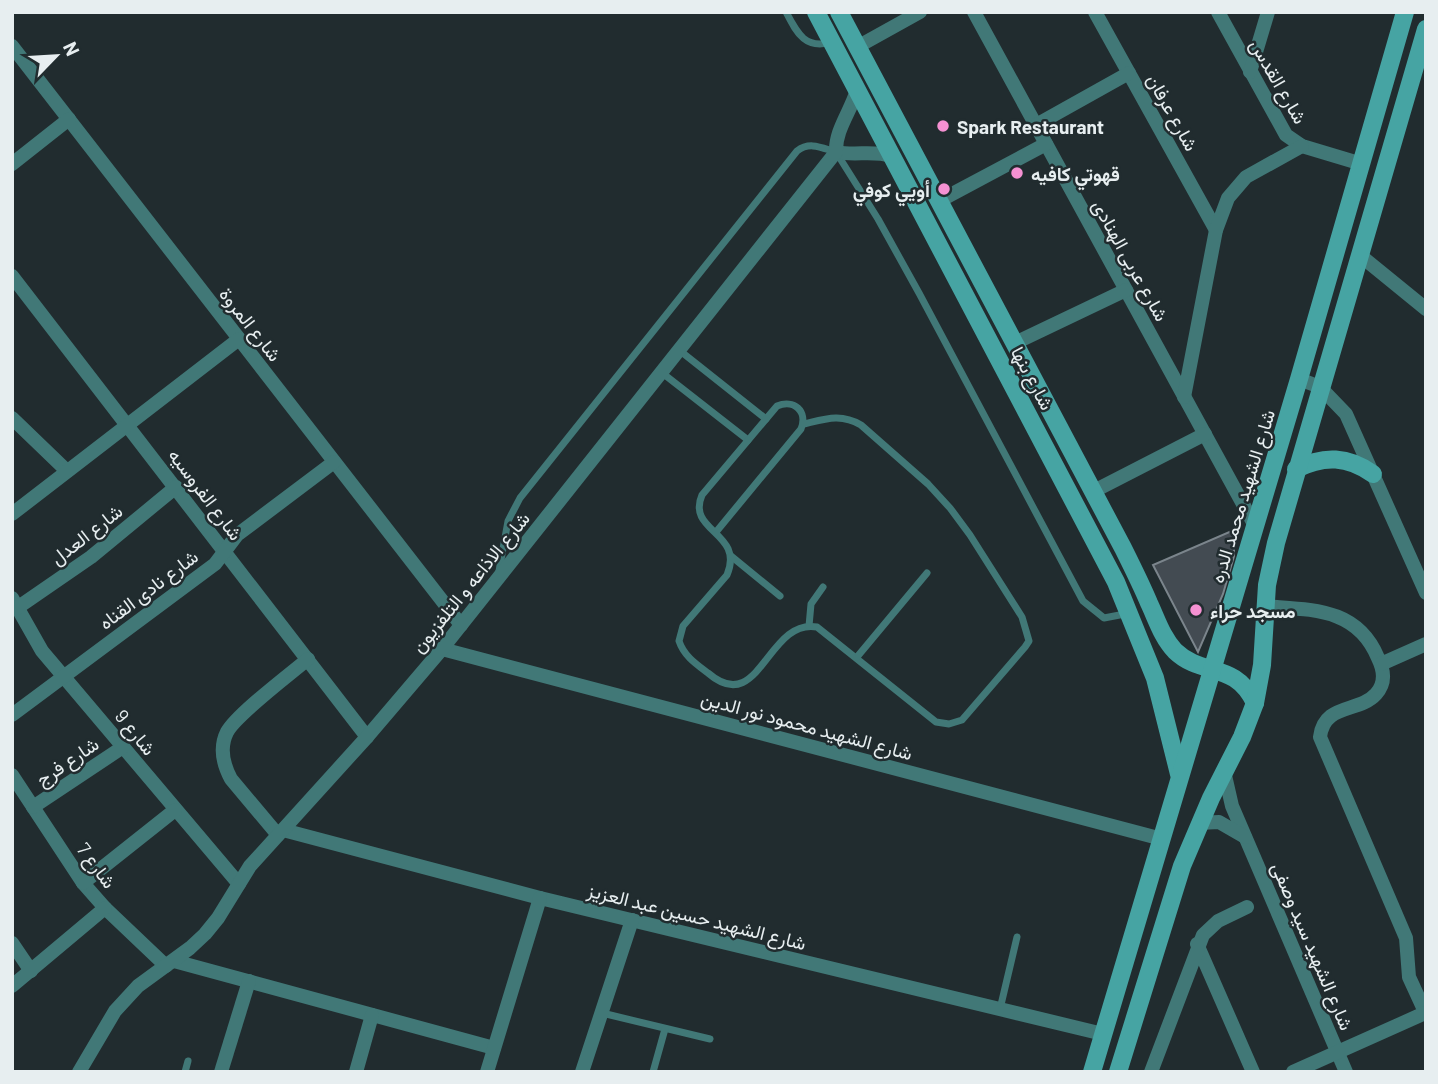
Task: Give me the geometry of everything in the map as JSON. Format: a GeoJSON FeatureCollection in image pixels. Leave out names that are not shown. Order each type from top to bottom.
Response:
{"type":"FeatureCollection","features":[{"type":"Feature","properties":{"kind":"main road","name":"شارع بنها"},"geometry":{"type":"LineString","coordinates":[[816,12],[1101,551],[1130,613],[1165,710],[1180,778]]}},
{"type":"Feature","properties":{"kind":"main road","name":"شارع بنها"},"geometry":{"type":"LineString","coordinates":[[839,12],[1094,491],[1138,577],[1163,636],[1184,658],[1238,680],[1255,703]]}},
{"type":"Feature","properties":{"kind":"main road","name":"شارع الشهيد محمد الدره"},"geometry":{"type":"LineString","coordinates":[[1092,1072],[1299,379],[1405,12]]}},
{"type":"Feature","properties":{"kind":"main road"},"geometry":{"type":"LineString","coordinates":[[1118,1072],[1171,897],[1199,823],[1242,737],[1255,703],[1262,665],[1264,606],[1271,564],[1296,469],[1426,30]]}},
{"type":"Feature","properties":{"kind":"main road"},"geometry":{"type":"LineString","coordinates":[[1296,469],[1309,463],[1335,458],[1362,466],[1373,474]]}},
{"type":"Feature","properties":{"kind":"main road"},"geometry":{"type":"LineString","coordinates":[[1146,890],[1171,897]]}},
{"type":"Feature","properties":{"kind":"street"},"geometry":{"type":"LineString","coordinates":[[857,47],[920,12]]}},
{"type":"Feature","properties":{"kind":"street","name":"شارع عربى الهنادى"},"geometry":{"type":"LineString","coordinates":[[974,12],[1255,526]]}},
{"type":"Feature","properties":{"kind":"street","name":"شارع عرفان"},"geometry":{"type":"LineString","coordinates":[[1095,12],[1216,230]]}},
{"type":"Feature","properties":{"kind":"street","name":"شارع القدس"},"geometry":{"type":"LineString","coordinates":[[1218,12],[1282,131],[1302,146],[1362,164]]}},
{"type":"Feature","properties":{"kind":"street"},"geometry":{"type":"LineString","coordinates":[[1250,72],[1268,12]]}},
{"type":"Feature","properties":{"kind":"street","name":"شارع المروة"},"geometry":{"type":"LineString","coordinates":[[12,46],[461,625]]}},
{"type":"Feature","properties":{"kind":"street"},"geometry":{"type":"LineString","coordinates":[[1035,125],[1129,73]]}},
{"type":"Feature","properties":{"kind":"street","name":"شارع الاذاعه و التلفزيون"},"geometry":{"type":"LineString","coordinates":[[85,1070],[115,1011],[138,986],[190,948],[212,926],[257,858],[367,737],[442,649],[836,152],[837,136],[850,112],[857,90]]}},
{"type":"Feature","properties":{"kind":"street"},"geometry":{"type":"LineString","coordinates":[[12,164],[69,119]]}},
{"type":"Feature","properties":{"kind":"street"},"geometry":{"type":"LineString","coordinates":[[939,201],[1046,144]]}},
{"type":"Feature","properties":{"kind":"street"},"geometry":{"type":"LineString","coordinates":[[1184,397],[1216,230],[1228,198],[1241,181],[1253,172],[1302,146]]}},
{"type":"Feature","properties":{"kind":"street"},"geometry":{"type":"LineString","coordinates":[[836,152],[870,152],[892,156]]}},
{"type":"Feature","properties":{"kind":"street"},"geometry":{"type":"LineString","coordinates":[[1361,256],[1425,308]]}},
{"type":"Feature","properties":{"kind":"street","name":"شارع الفروسيه"},"geometry":{"type":"LineString","coordinates":[[12,276],[367,737]]}},
{"type":"Feature","properties":{"kind":"street"},"geometry":{"type":"LineString","coordinates":[[1015,343],[1126,290]]}},
{"type":"Feature","properties":{"kind":"street"},"geometry":{"type":"LineString","coordinates":[[12,514],[239,339]]}},
{"type":"Feature","properties":{"kind":"street"},"geometry":{"type":"LineString","coordinates":[[1299,379],[1320,387],[1346,414],[1425,590]]}},
{"type":"Feature","properties":{"kind":"street"},"geometry":{"type":"LineString","coordinates":[[12,418],[67,471]]}},
{"type":"Feature","properties":{"kind":"street"},"geometry":{"type":"LineString","coordinates":[[1094,491],[1205,434]]}},
{"type":"Feature","properties":{"kind":"street","name":"شارع نادى القناه"},"geometry":{"type":"LineString","coordinates":[[12,715],[215,564],[237,534],[334,462]]}},
{"type":"Feature","properties":{"kind":"street","name":"شارع العدل"},"geometry":{"type":"LineString","coordinates":[[15,603],[91,557],[176,487]]}},
{"type":"Feature","properties":{"kind":"street","name":"شارع 9"},"geometry":{"type":"LineString","coordinates":[[15,603],[33,637],[64,677],[239,884]]}},
{"type":"Feature","properties":{"kind":"street"},"geometry":{"type":"LineString","coordinates":[[1264,606],[1316,610],[1342,618],[1364,634],[1373,645],[1381,664],[1383,682],[1379,690],[1373,697],[1331,715],[1321,729],[1320,737],[1406,938],[1409,976],[1426,1014],[1293,1072]]}},
{"type":"Feature","properties":{"kind":"street"},"geometry":{"type":"LineString","coordinates":[[1381,664],[1426,643]]}},
{"type":"Feature","properties":{"kind":"street","name":"شارع الشهيد محمود نور الدين"},"geometry":{"type":"LineString","coordinates":[[442,649],[1161,839]]}},
{"type":"Feature","properties":{"kind":"street"},"geometry":{"type":"LineString","coordinates":[[280,833],[231,779],[226,768],[223,744],[234,723],[308,660]]}},
{"type":"Feature","properties":{"kind":"street","name":"شارع فرج"},"geometry":{"type":"LineString","coordinates":[[33,807],[123,747]]}},
{"type":"Feature","properties":{"kind":"street","name":"شارع الشهيد سيد وصفى"},"geometry":{"type":"LineString","coordinates":[[1224,771],[1229,797],[1346,1072]]}},
{"type":"Feature","properties":{"kind":"street","name":"شارع 7"},"geometry":{"type":"LineString","coordinates":[[12,775],[83,883],[105,908],[170,963]]}},
{"type":"Feature","properties":{"kind":"street"},"geometry":{"type":"LineString","coordinates":[[83,883],[176,810]]}},
{"type":"Feature","properties":{"kind":"street"},"geometry":{"type":"LineString","coordinates":[[1199,823],[1219,822],[1245,836]]}},
{"type":"Feature","properties":{"kind":"street","name":"شارع الشهيد حسين عبد العزيز"},"geometry":{"type":"LineString","coordinates":[[280,833],[1103,1034]]}},
{"type":"Feature","properties":{"kind":"street"},"geometry":{"type":"LineString","coordinates":[[487,1072],[540,898]]}},
{"type":"Feature","properties":{"kind":"street"},"geometry":{"type":"LineString","coordinates":[[1151,1072],[1198,944],[1210,927],[1247,907]]}},
{"type":"Feature","properties":{"kind":"street"},"geometry":{"type":"LineString","coordinates":[[12,986],[105,908]]}},
{"type":"Feature","properties":{"kind":"street"},"geometry":{"type":"LineString","coordinates":[[582,1072],[632,920]]}},
{"type":"Feature","properties":{"kind":"street"},"geometry":{"type":"LineString","coordinates":[[12,943],[31,971]]}},
{"type":"Feature","properties":{"kind":"street"},"geometry":{"type":"LineString","coordinates":[[1198,944],[1253,1072]]}},
{"type":"Feature","properties":{"kind":"street"},"geometry":{"type":"LineString","coordinates":[[170,963],[249,981],[494,1048]]}},
{"type":"Feature","properties":{"kind":"street"},"geometry":{"type":"LineString","coordinates":[[221,1072],[249,981]]}},
{"type":"Feature","properties":{"kind":"street"},"geometry":{"type":"LineString","coordinates":[[355,1072],[372,1015]]}},
{"type":"Feature","properties":{"kind":"lane"},"geometry":{"type":"LineString","coordinates":[[786,12],[798,33],[808,41],[821,45],[832,42]]}},
{"type":"Feature","properties":{"kind":"lane"},"geometry":{"type":"LineString","coordinates":[[498,577],[508,521],[520,498],[797,151],[813,145],[836,152],[878,219],[1083,601],[1104,618],[1130,613]]}},
{"type":"Feature","properties":{"kind":"lane"},"geometry":{"type":"LineString","coordinates":[[678,349],[766,419]]}},
{"type":"Feature","properties":{"kind":"lane"},"geometry":{"type":"LineString","coordinates":[[661,372],[748,440]]}},
{"type":"Feature","properties":{"kind":"lane"},"geometry":{"type":"LineString","coordinates":[[716,533],[804,424],[838,417],[850,419],[861,425],[928,484],[970,534],[1022,617],[1029,641],[962,720],[949,724],[936,722],[824,631],[809,626],[794,629],[749,679],[738,685],[718,682],[687,655],[682,649],[680,633],[683,626],[727,575],[731,556],[729,547],[700,516],[699,502],[702,495],[777,406],[788,403],[798,408],[802,412],[804,424]]}},
{"type":"Feature","properties":{"kind":"lane"},"geometry":{"type":"LineString","coordinates":[[731,556],[780,596]]}},
{"type":"Feature","properties":{"kind":"lane"},"geometry":{"type":"LineString","coordinates":[[857,657],[927,573]]}},
{"type":"Feature","properties":{"kind":"lane"},"geometry":{"type":"LineString","coordinates":[[809,626],[811,604],[823,587]]}},
{"type":"Feature","properties":{"kind":"lane"},"geometry":{"type":"LineString","coordinates":[[1000,1010],[1017,937]]}},
{"type":"Feature","properties":{"kind":"lane"},"geometry":{"type":"LineString","coordinates":[[601,1013],[710,1039]]}},
{"type":"Feature","properties":{"kind":"lane"},"geometry":{"type":"LineString","coordinates":[[653,1072],[665,1029]]}},
{"type":"Feature","properties":{"kind":"lane"},"geometry":{"type":"LineString","coordinates":[[185,1072],[188,1061]]}},
{"type":"Feature","properties":{"kind":"building","name":"مسجد حراء"},"geometry":{"type":"Polygon","coordinates":[[[1234,530],[1234,556],[1223,594],[1198,652],[1153,565],[1234,530]]]}},
{"type":"Feature","properties":{"kind":"place","name":"Spark Restaurant"},"geometry":{"type":"Point","coordinates":[943,126]}},
{"type":"Feature","properties":{"kind":"place","name":"قهوتي كافيه"},"geometry":{"type":"Point","coordinates":[1017,173]}},
{"type":"Feature","properties":{"kind":"place","name":"أويي كوفي"},"geometry":{"type":"Point","coordinates":[944,189]}},
{"type":"Feature","properties":{"kind":"place","name":"مسجد حراء"},"geometry":{"type":"Point","coordinates":[1196,610]}}]}
